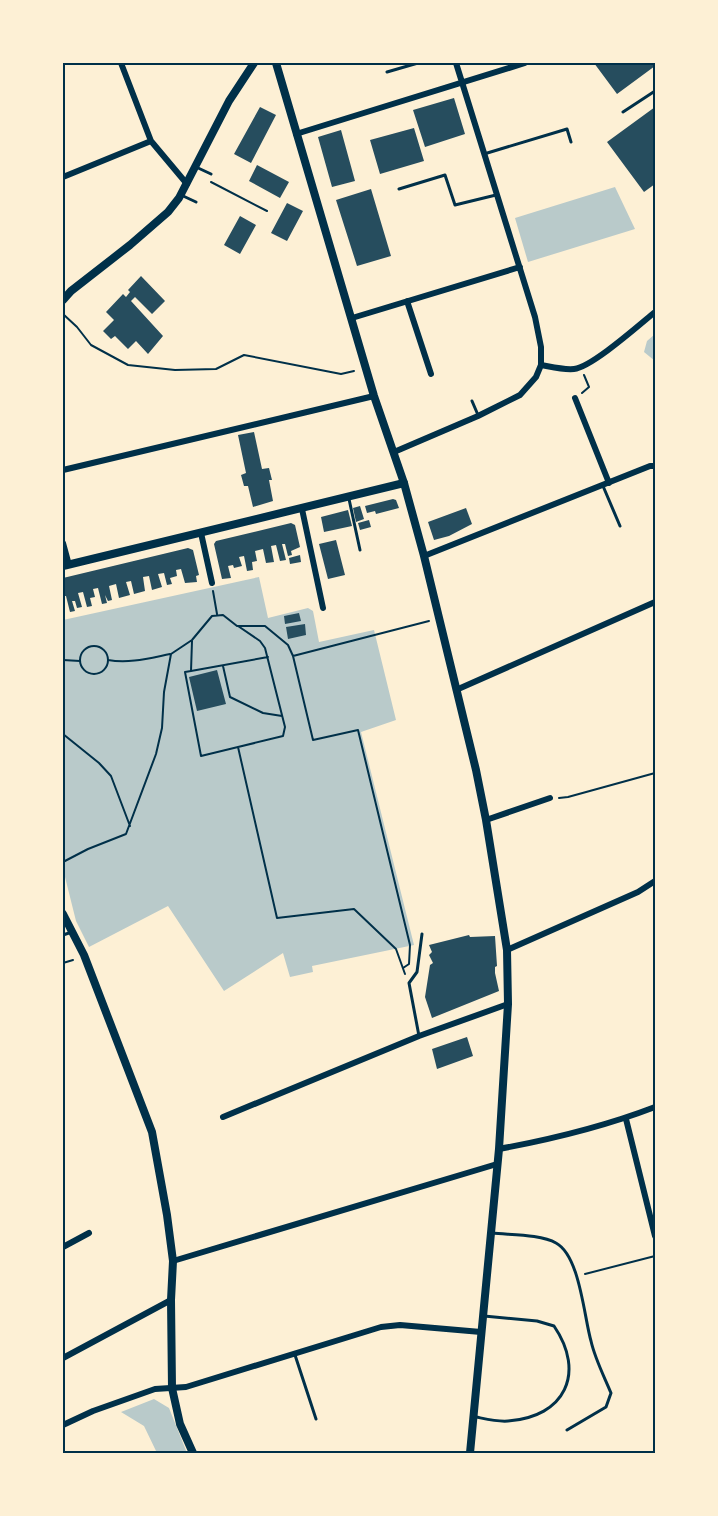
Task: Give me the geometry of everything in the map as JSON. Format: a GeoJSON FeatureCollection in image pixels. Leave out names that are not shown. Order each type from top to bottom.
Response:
{"type":"FeatureCollection","features":[{"type":"Feature","properties":{"kind":"main road"},"geometry":{"type":"LineString","coordinates":[[66,565],[404,483],[424,556],[486,820],[507,950],[508,1004],[499,1149],[470,1453]]}},
{"type":"Feature","properties":{"kind":"street"},"geometry":{"type":"LineString","coordinates":[[121,63],[151,141],[187,184]]}},
{"type":"Feature","properties":{"kind":"street"},"geometry":{"type":"LineString","coordinates":[[63,300],[70,291],[156,223],[182,195],[229,101],[254,63]]}},
{"type":"Feature","properties":{"kind":"street"},"geometry":{"type":"LineString","coordinates":[[276,63],[366,368],[404,483]]}},
{"type":"Feature","properties":{"kind":"street"},"geometry":{"type":"LineString","coordinates":[[394,452],[478,416],[520,395],[536,377],[541,365],[541,347],[535,316],[456,63]]}},
{"type":"Feature","properties":{"kind":"street"},"geometry":{"type":"LineString","coordinates":[[296,134],[525,63]]}},
{"type":"Feature","properties":{"kind":"street"},"geometry":{"type":"LineString","coordinates":[[63,177],[151,141]]}},
{"type":"Feature","properties":{"kind":"street"},"geometry":{"type":"LineString","coordinates":[[352,318],[520,267]]}},
{"type":"Feature","properties":{"kind":"street"},"geometry":{"type":"LineString","coordinates":[[407,301],[431,374]]}},
{"type":"Feature","properties":{"kind":"street"},"geometry":{"type":"LineString","coordinates":[[541,365],[576,369],[590,362],[655,312]]}},
{"type":"Feature","properties":{"kind":"street"},"geometry":{"type":"LineString","coordinates":[[63,470],[375,396]]}},
{"type":"Feature","properties":{"kind":"street"},"geometry":{"type":"LineString","coordinates":[[575,399],[606,484]]}},
{"type":"Feature","properties":{"kind":"street"},"geometry":{"type":"LineString","coordinates":[[424,556],[650,466],[655,466]]}},
{"type":"Feature","properties":{"kind":"street"},"geometry":{"type":"LineString","coordinates":[[302,509],[323,608]]}},
{"type":"Feature","properties":{"kind":"street"},"geometry":{"type":"LineString","coordinates":[[201,533],[212,583]]}},
{"type":"Feature","properties":{"kind":"street"},"geometry":{"type":"LineString","coordinates":[[63,543],[66,565]]}},
{"type":"Feature","properties":{"kind":"street"},"geometry":{"type":"LineString","coordinates":[[456,690],[655,602]]}},
{"type":"Feature","properties":{"kind":"street"},"geometry":{"type":"LineString","coordinates":[[486,820],[550,798]]}},
{"type":"Feature","properties":{"kind":"street"},"geometry":{"type":"LineString","coordinates":[[507,950],[638,892],[655,881]]}},
{"type":"Feature","properties":{"kind":"street"},"geometry":{"type":"LineString","coordinates":[[63,914],[84,955],[152,1132],[173,1261],[172,1388],[180,1424],[193,1453]]}},
{"type":"Feature","properties":{"kind":"street"},"geometry":{"type":"LineString","coordinates":[[223,1117],[419,1036],[508,1004]]}},
{"type":"Feature","properties":{"kind":"street"},"geometry":{"type":"LineString","coordinates":[[499,1149],[562,1138],[626,1119],[655,1107]]}},
{"type":"Feature","properties":{"kind":"street"},"geometry":{"type":"LineString","coordinates":[[626,1119],[655,1236]]}},
{"type":"Feature","properties":{"kind":"street"},"geometry":{"type":"LineString","coordinates":[[173,1261],[497,1164]]}},
{"type":"Feature","properties":{"kind":"street"},"geometry":{"type":"LineString","coordinates":[[63,1247],[89,1233]]}},
{"type":"Feature","properties":{"kind":"street"},"geometry":{"type":"LineString","coordinates":[[63,1358],[171,1300]]}},
{"type":"Feature","properties":{"kind":"street"},"geometry":{"type":"LineString","coordinates":[[63,1425],[93,1411],[155,1389],[186,1388],[381,1327],[400,1325],[481,1332]]}},
{"type":"Feature","properties":{"kind":"lane"},"geometry":{"type":"LineString","coordinates":[[387,72],[418,63]]}},
{"type":"Feature","properties":{"kind":"lane"},"geometry":{"type":"LineString","coordinates":[[623,112],[655,91]]}},
{"type":"Feature","properties":{"kind":"lane"},"geometry":{"type":"LineString","coordinates":[[483,154],[567,129],[570,142]]}},
{"type":"Feature","properties":{"kind":"lane"},"geometry":{"type":"LineString","coordinates":[[196,167],[211,174]]}},
{"type":"Feature","properties":{"kind":"lane"},"geometry":{"type":"LineString","coordinates":[[399,189],[446,175],[455,205],[496,195]]}},
{"type":"Feature","properties":{"kind":"lane"},"geometry":{"type":"LineString","coordinates":[[182,195],[196,202]]}},
{"type":"Feature","properties":{"kind":"lane"},"geometry":{"type":"LineString","coordinates":[[472,401],[478,416]]}},
{"type":"Feature","properties":{"kind":"lane"},"geometry":{"type":"LineString","coordinates":[[606,484],[620,526]]}},
{"type":"Feature","properties":{"kind":"lane"},"geometry":{"type":"LineString","coordinates":[[349,497],[360,550]]}},
{"type":"Feature","properties":{"kind":"lane"},"geometry":{"type":"LineString","coordinates":[[63,935],[72,932]]}},
{"type":"Feature","properties":{"kind":"lane"},"geometry":{"type":"LineString","coordinates":[[419,1036],[409,982],[417,972],[422,934]]}},
{"type":"Feature","properties":{"kind":"lane"},"geometry":{"type":"LineString","coordinates":[[490,1233],[553,1241],[563,1248],[577,1277],[582,1291],[591,1342],[611,1393],[606,1407],[567,1430]]}},
{"type":"Feature","properties":{"kind":"lane"},"geometry":{"type":"LineString","coordinates":[[472,1417],[506,1422],[526,1418],[546,1409],[558,1399],[570,1377],[570,1361],[555,1326],[537,1321],[483,1316]]}},
{"type":"Feature","properties":{"kind":"lane"},"geometry":{"type":"LineString","coordinates":[[295,1355],[316,1419]]}},
{"type":"Feature","properties":{"kind":"path"},"geometry":{"type":"LineString","coordinates":[[207,180],[267,211]]}},
{"type":"Feature","properties":{"kind":"path"},"geometry":{"type":"LineString","coordinates":[[63,314],[91,345],[128,365],[175,370],[216,369],[244,355],[341,374],[366,368]]}},
{"type":"Feature","properties":{"kind":"path"},"geometry":{"type":"LineString","coordinates":[[575,399],[589,387],[580,367]]}},
{"type":"Feature","properties":{"kind":"path"},"geometry":{"type":"LineString","coordinates":[[212,583],[218,614]]}},
{"type":"Feature","properties":{"kind":"path"},"geometry":{"type":"LineString","coordinates":[[108,660],[118,662],[142,660],[171,654],[192,640],[209,619],[218,614],[228,617],[260,641],[268,657],[285,728],[283,736],[201,756],[185,672],[268,657]]}},
{"type":"Feature","properties":{"kind":"path"},"geometry":{"type":"LineString","coordinates":[[293,656],[438,619]]}},
{"type":"Feature","properties":{"kind":"path"},"geometry":{"type":"LineString","coordinates":[[237,626],[265,627],[288,645],[293,656],[313,740],[358,730],[410,945],[409,964],[403,968]]}},
{"type":"Feature","properties":{"kind":"path"},"geometry":{"type":"LineString","coordinates":[[191,671],[192,640]]}},
{"type":"Feature","properties":{"kind":"path"},"geometry":{"type":"LineString","coordinates":[[91,646],[101,648],[108,660],[106,668],[94,674],[86,672],[80,660],[83,651],[91,646]]}},
{"type":"Feature","properties":{"kind":"path"},"geometry":{"type":"LineString","coordinates":[[63,862],[126,834],[156,754],[162,728],[164,692],[171,654]]}},
{"type":"Feature","properties":{"kind":"path"},"geometry":{"type":"LineString","coordinates":[[63,660],[80,660]]}},
{"type":"Feature","properties":{"kind":"path"},"geometry":{"type":"LineString","coordinates":[[223,666],[230,697],[263,713],[282,716]]}},
{"type":"Feature","properties":{"kind":"path"},"geometry":{"type":"LineString","coordinates":[[63,734],[99,763],[111,776],[130,826]]}},
{"type":"Feature","properties":{"kind":"path"},"geometry":{"type":"LineString","coordinates":[[238,747],[277,918],[354,909],[396,949],[409,982]]}},
{"type":"Feature","properties":{"kind":"path"},"geometry":{"type":"LineString","coordinates":[[550,798],[568,797],[655,772]]}},
{"type":"Feature","properties":{"kind":"path"},"geometry":{"type":"LineString","coordinates":[[577,1277],[655,1256]]}},
{"type":"Feature","properties":{"kind":"shaded area"},"geometry":{"type":"Polygon","coordinates":[[[615,187],[635,229],[528,262],[515,218],[615,187]]]}},
{"type":"Feature","properties":{"kind":"shaded area"},"geometry":{"type":"Polygon","coordinates":[[[655,334],[655,361],[644,352],[647,341],[655,334]]]}},
{"type":"Feature","properties":{"kind":"shaded area"},"geometry":{"type":"Polygon","coordinates":[[[259,577],[268,618],[308,608],[313,611],[319,642],[374,630],[396,720],[361,732],[414,945],[312,966],[313,972],[290,977],[283,953],[224,991],[168,906],[89,947],[76,921],[63,869],[63,620],[259,577]]]}},
{"type":"Feature","properties":{"kind":"shaded area"},"geometry":{"type":"Polygon","coordinates":[[[154,1399],[169,1408],[187,1453],[157,1453],[144,1426],[121,1412],[154,1399]]]}},
{"type":"Feature","properties":{"kind":"building"},"geometry":{"type":"Polygon","coordinates":[[[594,63],[655,63],[655,66],[617,94],[594,63]]]}},
{"type":"Feature","properties":{"kind":"building"},"geometry":{"type":"Polygon","coordinates":[[[454,98],[465,134],[425,147],[413,110],[454,98]]]}},
{"type":"Feature","properties":{"kind":"building"},"geometry":{"type":"Polygon","coordinates":[[[260,107],[276,115],[251,163],[234,154],[260,107]]]}},
{"type":"Feature","properties":{"kind":"building"},"geometry":{"type":"Polygon","coordinates":[[[655,107],[655,184],[644,192],[607,142],[655,107]]]}},
{"type":"Feature","properties":{"kind":"building"},"geometry":{"type":"Polygon","coordinates":[[[414,128],[424,161],[380,174],[370,140],[414,128]]]}},
{"type":"Feature","properties":{"kind":"building"},"geometry":{"type":"Polygon","coordinates":[[[341,130],[355,181],[332,187],[318,137],[341,130]]]}},
{"type":"Feature","properties":{"kind":"building"},"geometry":{"type":"Polygon","coordinates":[[[257,165],[289,182],[280,198],[249,181],[257,165]]]}},
{"type":"Feature","properties":{"kind":"building"},"geometry":{"type":"Polygon","coordinates":[[[371,189],[391,256],[357,266],[336,200],[371,189]]]}},
{"type":"Feature","properties":{"kind":"building"},"geometry":{"type":"Polygon","coordinates":[[[287,203],[303,211],[287,241],[271,233],[287,203]]]}},
{"type":"Feature","properties":{"kind":"building"},"geometry":{"type":"Polygon","coordinates":[[[240,216],[256,225],[240,254],[224,245],[240,216]]]}},
{"type":"Feature","properties":{"kind":"building"},"geometry":{"type":"Polygon","coordinates":[[[141,276],[165,301],[152,314],[135,297],[131,301],[163,336],[148,354],[136,341],[128,349],[115,336],[111,339],[103,331],[114,320],[106,312],[123,294],[126,297],[130,292],[128,290],[141,276]]]}},
{"type":"Feature","properties":{"kind":"building"},"geometry":{"type":"Polygon","coordinates":[[[254,432],[262,469],[269,468],[273,501],[253,507],[248,486],[244,486],[241,475],[246,473],[238,435],[254,432]]]}},
{"type":"Feature","properties":{"kind":"building"},"geometry":{"type":"Polygon","coordinates":[[[396,500],[399,508],[376,514],[375,511],[367,513],[365,506],[396,500]]]}},
{"type":"Feature","properties":{"kind":"building"},"geometry":{"type":"Polygon","coordinates":[[[360,506],[364,519],[356,522],[353,508],[360,506]]]}},
{"type":"Feature","properties":{"kind":"building"},"geometry":{"type":"Polygon","coordinates":[[[466,508],[472,524],[449,536],[434,540],[428,522],[466,508]]]}},
{"type":"Feature","properties":{"kind":"building"},"geometry":{"type":"Polygon","coordinates":[[[348,510],[352,526],[324,532],[321,517],[348,510]]]}},
{"type":"Feature","properties":{"kind":"building"},"geometry":{"type":"Polygon","coordinates":[[[369,520],[371,527],[360,530],[358,523],[369,520]]]}},
{"type":"Feature","properties":{"kind":"building"},"geometry":{"type":"Polygon","coordinates":[[[291,523],[295,525],[300,547],[291,551],[292,555],[288,556],[285,544],[282,544],[286,560],[280,561],[276,545],[271,546],[274,562],[266,563],[263,549],[255,551],[257,561],[252,562],[253,570],[247,571],[244,556],[239,557],[242,566],[234,568],[233,565],[228,566],[231,578],[222,579],[214,544],[216,541],[291,523]]]}},
{"type":"Feature","properties":{"kind":"building"},"geometry":{"type":"Polygon","coordinates":[[[336,540],[345,575],[328,579],[319,544],[336,540]]]}},
{"type":"Feature","properties":{"kind":"building"},"geometry":{"type":"Polygon","coordinates":[[[188,548],[193,550],[199,575],[196,576],[197,582],[185,583],[181,569],[176,570],[177,576],[170,578],[172,584],[167,585],[164,573],[158,574],[162,587],[152,590],[149,576],[143,577],[145,591],[134,594],[131,581],[126,582],[130,595],[119,598],[116,584],[109,586],[112,600],[108,601],[105,595],[107,603],[102,604],[98,588],[93,589],[95,597],[90,598],[92,606],[87,607],[83,592],[78,593],[82,607],[77,608],[75,601],[72,601],[75,611],[70,612],[66,596],[63,596],[63,578],[188,548]]]}},
{"type":"Feature","properties":{"kind":"building"},"geometry":{"type":"Polygon","coordinates":[[[300,555],[301,562],[290,564],[289,558],[300,555]]]}},
{"type":"Feature","properties":{"kind":"building"},"geometry":{"type":"Polygon","coordinates":[[[299,613],[301,621],[285,624],[284,616],[299,613]]]}},
{"type":"Feature","properties":{"kind":"building"},"geometry":{"type":"Polygon","coordinates":[[[305,624],[306,635],[288,639],[286,627],[305,624]]]}},
{"type":"Feature","properties":{"kind":"building"},"geometry":{"type":"Polygon","coordinates":[[[217,670],[226,704],[197,711],[189,677],[217,670]]]}},
{"type":"Feature","properties":{"kind":"building"},"geometry":{"type":"Polygon","coordinates":[[[469,935],[470,937],[495,936],[497,966],[495,973],[499,991],[432,1018],[425,997],[430,965],[433,963],[429,955],[432,952],[429,945],[469,935]]]}},
{"type":"Feature","properties":{"kind":"building"},"geometry":{"type":"Polygon","coordinates":[[[467,1037],[473,1056],[437,1069],[432,1049],[467,1037]]]}}]}
